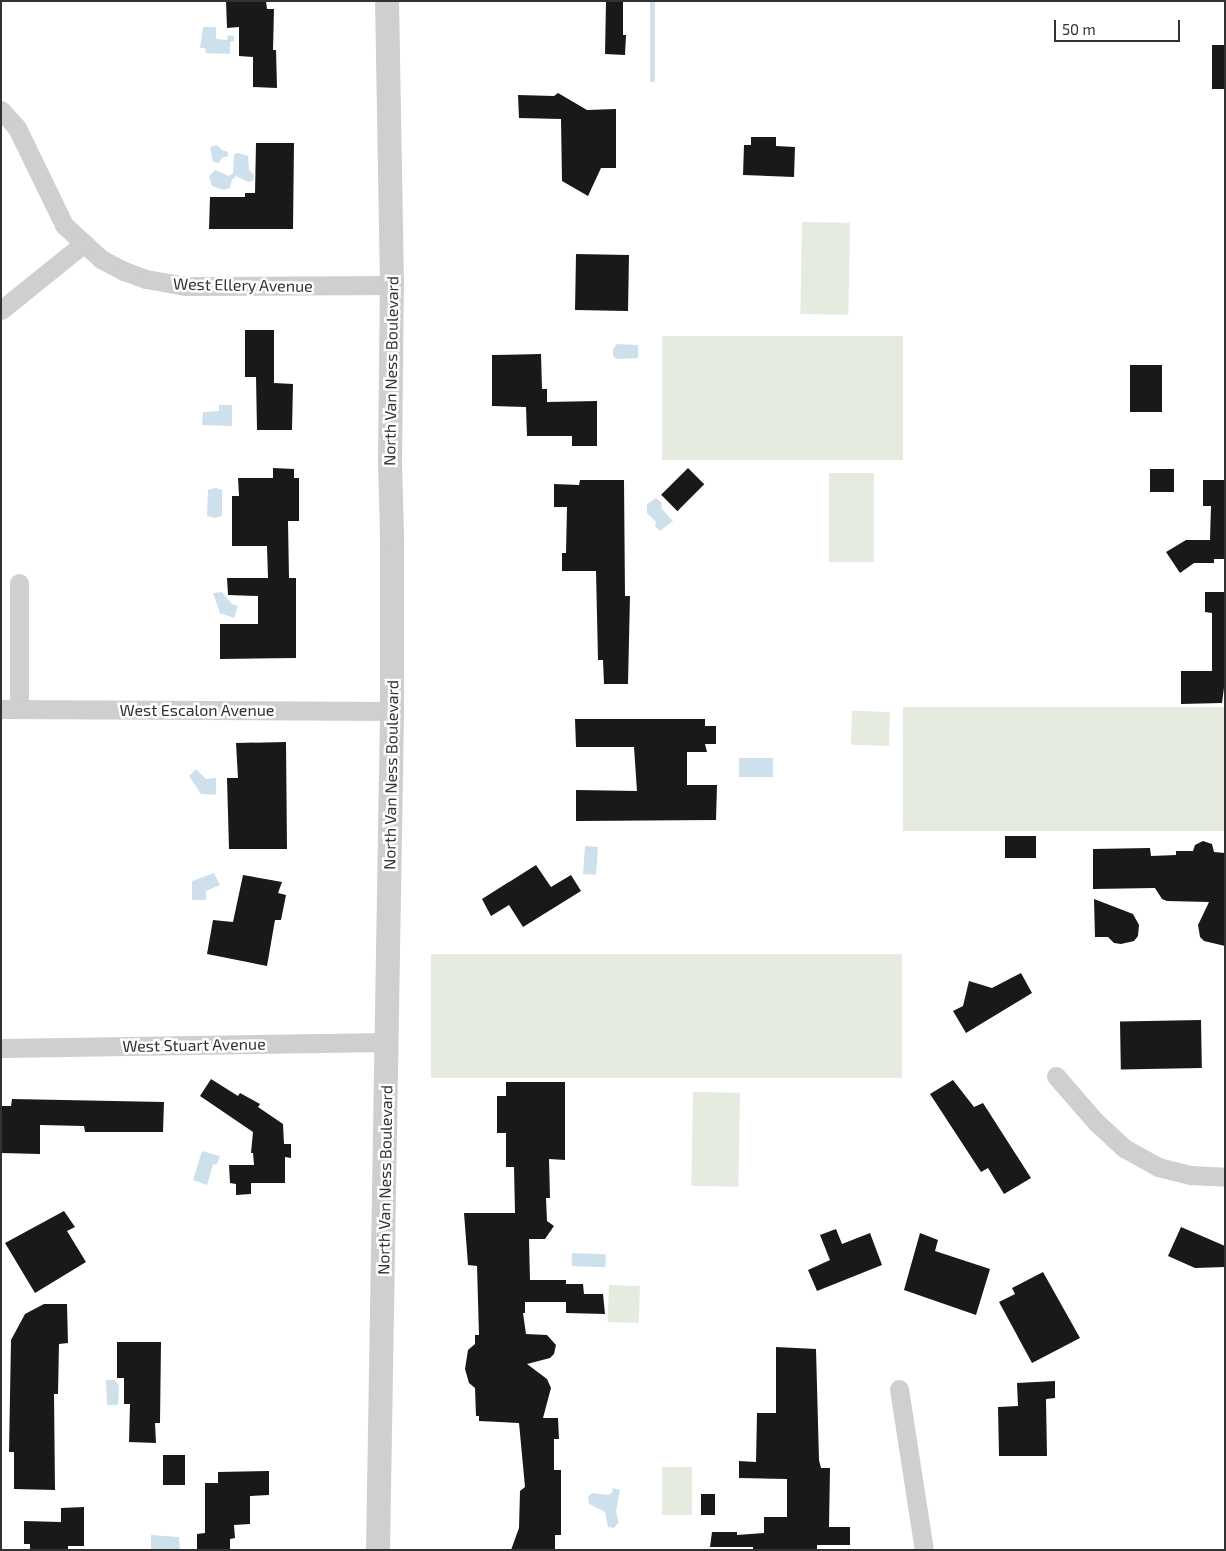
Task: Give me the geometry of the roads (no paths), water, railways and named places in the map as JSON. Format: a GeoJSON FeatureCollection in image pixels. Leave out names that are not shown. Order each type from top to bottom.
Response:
{"type":"FeatureCollection","features":[{"type":"Feature","properties":{"kind":"street","name":"North Van Ness Boulevard"},"geometry":{"type":"LineString","coordinates":[[378,1550],[388,1042],[392,711],[390,463],[392,285],[387,1]]}},
{"type":"Feature","properties":{"kind":"street","name":"West Ellery Avenue"},"geometry":{"type":"LineString","coordinates":[[1,110],[17,128],[64,225],[100,259],[124,271],[166,284],[186,286],[392,285]]}},
{"type":"Feature","properties":{"kind":"street"},"geometry":{"type":"LineString","coordinates":[[1,310],[82,244]]}},
{"type":"Feature","properties":{"kind":"street"},"geometry":{"type":"LineString","coordinates":[[10,709],[19,584]]}},
{"type":"Feature","properties":{"kind":"street","name":"West Escalon Avenue"},"geometry":{"type":"LineString","coordinates":[[10,709],[392,711]]}},
{"type":"Feature","properties":{"kind":"street","name":"West Stuart Avenue"},"geometry":{"type":"LineString","coordinates":[[1,1048],[388,1042]]}},
{"type":"Feature","properties":{"kind":"street"},"geometry":{"type":"LineString","coordinates":[[1056,1076],[1096,1121],[1124,1148],[1158,1167],[1191,1175],[1225,1177]]}},
{"type":"Feature","properties":{"kind":"street"},"geometry":{"type":"LineString","coordinates":[[899,1389],[924,1550]]}},
{"type":"Feature","properties":{"kind":"water"},"geometry":{"type":"Polygon","coordinates":[[[203,27],[216,27],[216,39],[227,40],[228,35],[234,36],[234,41],[230,42],[230,54],[206,53],[205,48],[200,48],[203,27]]]}},
{"type":"Feature","properties":{"kind":"water"},"geometry":{"type":"Polygon","coordinates":[[[217,145],[222,150],[228,152],[228,156],[222,158],[219,163],[213,162],[210,147],[217,145]]]}},
{"type":"Feature","properties":{"kind":"water"},"geometry":{"type":"Polygon","coordinates":[[[239,153],[248,156],[249,170],[254,175],[253,181],[248,182],[236,176],[232,180],[230,188],[224,190],[212,186],[209,176],[215,170],[229,176],[233,173],[234,154],[239,153]]]}},
{"type":"Feature","properties":{"kind":"water"},"geometry":{"type":"Polygon","coordinates":[[[617,344],[638,345],[638,358],[617,359],[613,356],[613,349],[617,344]]]}},
{"type":"Feature","properties":{"kind":"water"},"geometry":{"type":"Polygon","coordinates":[[[219,405],[232,405],[232,426],[202,425],[203,412],[219,411],[219,405]]]}},
{"type":"Feature","properties":{"kind":"water"},"geometry":{"type":"Polygon","coordinates":[[[215,488],[222,490],[222,516],[215,518],[207,516],[208,490],[215,488]]]}},
{"type":"Feature","properties":{"kind":"water"},"geometry":{"type":"Polygon","coordinates":[[[656,498],[662,503],[661,508],[673,521],[660,531],[655,526],[656,522],[647,513],[647,504],[656,498]]]}},
{"type":"Feature","properties":{"kind":"water"},"geometry":{"type":"Polygon","coordinates":[[[222,592],[232,604],[238,606],[234,618],[220,613],[213,593],[222,592]]]}},
{"type":"Feature","properties":{"kind":"water"},"geometry":{"type":"Polygon","coordinates":[[[739,758],[773,758],[773,777],[739,777],[739,758]]]}},
{"type":"Feature","properties":{"kind":"water"},"geometry":{"type":"Polygon","coordinates":[[[196,769],[206,779],[216,778],[216,795],[201,794],[189,776],[196,769]]]}},
{"type":"Feature","properties":{"kind":"water"},"geometry":{"type":"Polygon","coordinates":[[[585,846],[598,847],[596,875],[583,874],[585,846]]]}},
{"type":"Feature","properties":{"kind":"water"},"geometry":{"type":"Polygon","coordinates":[[[214,873],[220,885],[206,891],[206,900],[192,900],[192,881],[214,873]]]}},
{"type":"Feature","properties":{"kind":"water"},"geometry":{"type":"Polygon","coordinates":[[[202,1151],[220,1156],[217,1164],[213,1165],[207,1185],[193,1180],[202,1151]]]}},
{"type":"Feature","properties":{"kind":"water"},"geometry":{"type":"Polygon","coordinates":[[[572,1253],[606,1254],[606,1267],[572,1266],[572,1253]]]}},
{"type":"Feature","properties":{"kind":"water"},"geometry":{"type":"Polygon","coordinates":[[[106,1380],[114,1380],[119,1385],[118,1405],[107,1405],[106,1380]]]}},
{"type":"Feature","properties":{"kind":"water"},"geometry":{"type":"Polygon","coordinates":[[[613,1488],[620,1490],[616,1512],[619,1522],[614,1528],[608,1527],[605,1512],[589,1504],[588,1497],[592,1493],[607,1495],[612,1493],[613,1488]]]}},
{"type":"Feature","properties":{"kind":"water"},"geometry":{"type":"Polygon","coordinates":[[[151,1535],[179,1537],[180,1550],[151,1550],[151,1535]]]}},
{"type":"Feature","properties":{"kind":"waterway"},"geometry":{"type":"LineString","coordinates":[[652,1],[652,79]]}}]}
